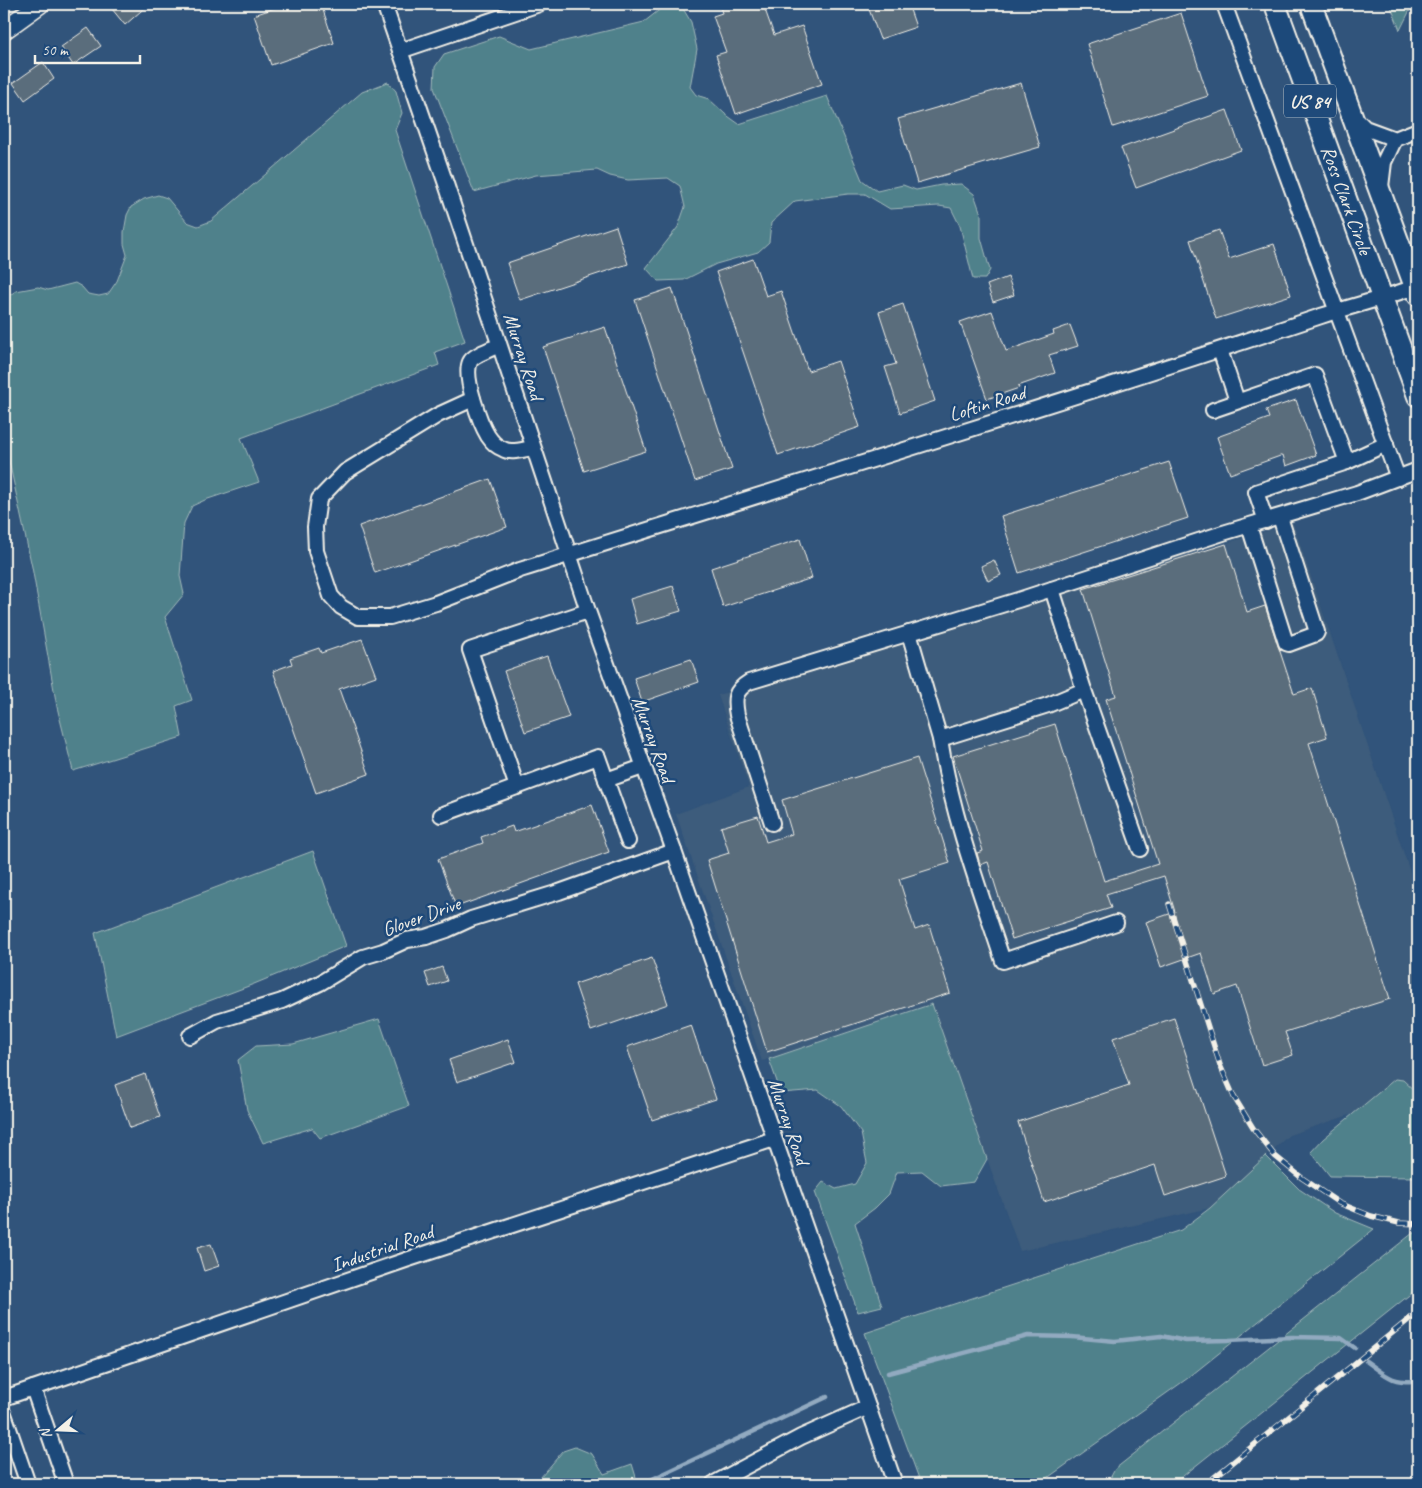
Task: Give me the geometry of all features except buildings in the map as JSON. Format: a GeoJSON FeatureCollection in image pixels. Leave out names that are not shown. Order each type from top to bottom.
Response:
{"type":"FeatureCollection","features":[{"type":"Feature","properties":{"kind":"highway","name":"Ross Clark Circle"},"geometry":{"type":"LineString","coordinates":[[1275,4],[1418,396]]}},
{"type":"Feature","properties":{"kind":"highway","name":"Ross Clark Circle"},"geometry":{"type":"LineString","coordinates":[[1311,4],[1417,291]]}},
{"type":"Feature","properties":{"kind":"main road"},"geometry":{"type":"LineString","coordinates":[[4,30],[40,4]]}},
{"type":"Feature","properties":{"kind":"street","name":"Murray Road"},"geometry":{"type":"LineString","coordinates":[[384,4],[588,611],[674,851],[895,1484]]}},
{"type":"Feature","properties":{"kind":"street"},"geometry":{"type":"LineString","coordinates":[[400,51],[535,4]]}},
{"type":"Feature","properties":{"kind":"street"},"geometry":{"type":"LineString","coordinates":[[1224,4],[1398,478]]}},
{"type":"Feature","properties":{"kind":"street"},"geometry":{"type":"LineString","coordinates":[[1352,114],[1365,128],[1396,139]]}},
{"type":"Feature","properties":{"kind":"street"},"geometry":{"type":"LineString","coordinates":[[1380,192],[1384,162],[1396,139],[1418,130]]}},
{"type":"Feature","properties":{"kind":"street","name":"Loftin Road"},"geometry":{"type":"LineString","coordinates":[[473,399],[438,415],[345,472],[319,499],[315,527],[316,551],[331,596],[341,607],[358,617],[390,617],[436,603],[520,570],[569,554],[1168,367],[1337,311],[1417,291]]}},
{"type":"Feature","properties":{"kind":"street"},"geometry":{"type":"LineString","coordinates":[[499,345],[470,361],[468,368],[473,399],[488,436],[494,444],[504,450],[512,451],[533,448]]}},
{"type":"Feature","properties":{"kind":"street"},"geometry":{"type":"LineString","coordinates":[[1220,350],[1237,402]]}},
{"type":"Feature","properties":{"kind":"street"},"geometry":{"type":"LineString","coordinates":[[1213,410],[1315,375],[1347,462]]}},
{"type":"Feature","properties":{"kind":"street"},"geometry":{"type":"LineString","coordinates":[[1266,521],[1256,492],[1347,462],[1386,444]]}},
{"type":"Feature","properties":{"kind":"street"},"geometry":{"type":"LineString","coordinates":[[772,823],[735,704],[736,694],[741,687],[749,682],[1052,590],[1214,536],[1357,493],[1418,470]]}},
{"type":"Feature","properties":{"kind":"street"},"geometry":{"type":"LineString","coordinates":[[1249,526],[1286,643],[1289,644],[1317,632],[1280,517]]}},
{"type":"Feature","properties":{"kind":"street"},"geometry":{"type":"LineString","coordinates":[[1052,590],[1084,690],[1140,849]]}},
{"type":"Feature","properties":{"kind":"street"},"geometry":{"type":"LineString","coordinates":[[517,787],[470,650],[588,611]]}},
{"type":"Feature","properties":{"kind":"street"},"geometry":{"type":"LineString","coordinates":[[909,633],[940,739],[946,774],[967,853],[1003,961],[1116,923]]}},
{"type":"Feature","properties":{"kind":"street"},"geometry":{"type":"LineString","coordinates":[[940,739],[1048,705],[1084,690]]}},
{"type":"Feature","properties":{"kind":"street"},"geometry":{"type":"LineString","coordinates":[[441,815],[598,757],[628,841]]}},
{"type":"Feature","properties":{"kind":"street"},"geometry":{"type":"LineString","coordinates":[[606,780],[643,767]]}},
{"type":"Feature","properties":{"kind":"street","name":"Glover Drive"},"geometry":{"type":"LineString","coordinates":[[190,1036],[217,1021],[282,1001],[320,983],[363,958],[407,940],[426,937],[471,919],[559,892],[674,851]]}},
{"type":"Feature","properties":{"kind":"street","name":"Industrial Road"},"geometry":{"type":"LineString","coordinates":[[4,1398],[425,1254],[774,1139]]}},
{"type":"Feature","properties":{"kind":"street"},"geometry":{"type":"LineString","coordinates":[[33,1388],[66,1484]]}},
{"type":"Feature","properties":{"kind":"street"},"geometry":{"type":"LineString","coordinates":[[713,1484],[801,1437],[868,1407]]}},
{"type":"Feature","properties":{"kind":"street"},"geometry":{"type":"LineString","coordinates":[[4,1414],[28,1484]]}},
{"type":"Feature","properties":{"kind":"shaded area"},"geometry":{"type":"Polygon","coordinates":[[[1293,523],[1418,896],[1418,1092],[1289,1135],[1210,1208],[1020,1251],[932,1004],[762,1061],[676,814],[749,787],[718,695],[1293,523]]]}},
{"type":"Feature","properties":{"kind":"green space"},"geometry":{"type":"Polygon","coordinates":[[[1390,4],[1418,4],[1411,8],[1400,30],[1390,4]]]}},
{"type":"Feature","properties":{"kind":"green space"},"geometry":{"type":"Polygon","coordinates":[[[663,7],[682,7],[691,22],[697,49],[690,87],[696,95],[709,99],[739,124],[827,96],[862,180],[877,191],[903,185],[916,190],[941,185],[961,184],[974,194],[981,214],[981,238],[990,270],[985,279],[973,279],[960,226],[951,208],[939,206],[890,209],[865,194],[848,194],[795,201],[771,223],[769,242],[758,252],[716,264],[684,280],[658,281],[646,268],[678,227],[685,207],[680,186],[668,178],[628,180],[610,176],[597,170],[536,175],[474,192],[434,88],[435,67],[444,54],[499,36],[531,49],[644,22],[663,7]]]}},
{"type":"Feature","properties":{"kind":"green space"},"geometry":{"type":"Polygon","coordinates":[[[388,82],[396,91],[402,113],[395,130],[465,341],[435,352],[439,365],[241,438],[259,482],[192,506],[184,523],[180,576],[184,594],[165,617],[192,700],[176,706],[182,737],[73,771],[57,707],[32,567],[4,438],[5,298],[16,291],[38,287],[48,290],[75,283],[88,294],[99,296],[108,294],[117,281],[127,255],[124,244],[124,232],[127,215],[131,207],[144,199],[158,195],[167,198],[187,222],[198,226],[211,221],[362,92],[388,82]]]}},
{"type":"Feature","properties":{"kind":"green space"},"geometry":{"type":"Polygon","coordinates":[[[313,851],[346,946],[254,984],[116,1036],[95,933],[313,851]]]}},
{"type":"Feature","properties":{"kind":"green space"},"geometry":{"type":"Polygon","coordinates":[[[932,1004],[987,1159],[974,1182],[941,1186],[922,1171],[897,1172],[889,1194],[875,1208],[855,1223],[882,1306],[858,1312],[815,1192],[823,1182],[836,1189],[855,1184],[867,1163],[861,1133],[841,1106],[818,1090],[781,1093],[769,1059],[932,1004]]]}},
{"type":"Feature","properties":{"kind":"green space"},"geometry":{"type":"Polygon","coordinates":[[[379,1019],[409,1106],[320,1138],[312,1128],[263,1143],[247,1110],[238,1060],[256,1046],[293,1044],[379,1019]]]}},
{"type":"Feature","properties":{"kind":"green space"},"geometry":{"type":"Polygon","coordinates":[[[1395,1079],[1403,1080],[1418,1094],[1418,1173],[1413,1177],[1330,1176],[1311,1152],[1323,1139],[1395,1079]]]}},
{"type":"Feature","properties":{"kind":"green space"},"geometry":{"type":"Polygon","coordinates":[[[1266,1156],[1299,1189],[1335,1213],[1374,1229],[1188,1378],[1039,1484],[921,1484],[865,1333],[1181,1230],[1210,1208],[1266,1156]]]}},
{"type":"Feature","properties":{"kind":"green space"},"geometry":{"type":"Polygon","coordinates":[[[1413,1233],[1418,1233],[1418,1288],[1173,1484],[1107,1484],[1115,1469],[1413,1233]]]}},
{"type":"Feature","properties":{"kind":"green space"},"geometry":{"type":"Polygon","coordinates":[[[575,1447],[592,1454],[604,1474],[632,1464],[636,1477],[622,1484],[535,1484],[563,1451],[575,1447]]]}},
{"type":"Feature","properties":{"kind":"waterway"},"geometry":{"type":"LineString","coordinates":[[888,1373],[1028,1336],[1072,1337],[1115,1341],[1161,1336],[1186,1341],[1292,1337],[1341,1338],[1355,1348]]}},
{"type":"Feature","properties":{"kind":"waterway"},"geometry":{"type":"LineString","coordinates":[[1366,1361],[1395,1380],[1418,1381]]}},
{"type":"Feature","properties":{"kind":"waterway"},"geometry":{"type":"LineString","coordinates":[[642,1484],[827,1397]]}},
{"type":"Feature","properties":{"kind":"railway"},"geometry":{"type":"LineString","coordinates":[[1169,904],[1220,1065],[1234,1097],[1253,1128],[1275,1156],[1302,1178],[1339,1203],[1371,1216],[1399,1223],[1418,1224]]}},
{"type":"Feature","properties":{"kind":"railway"},"geometry":{"type":"LineString","coordinates":[[1206,1484],[1418,1312]]}}]}
